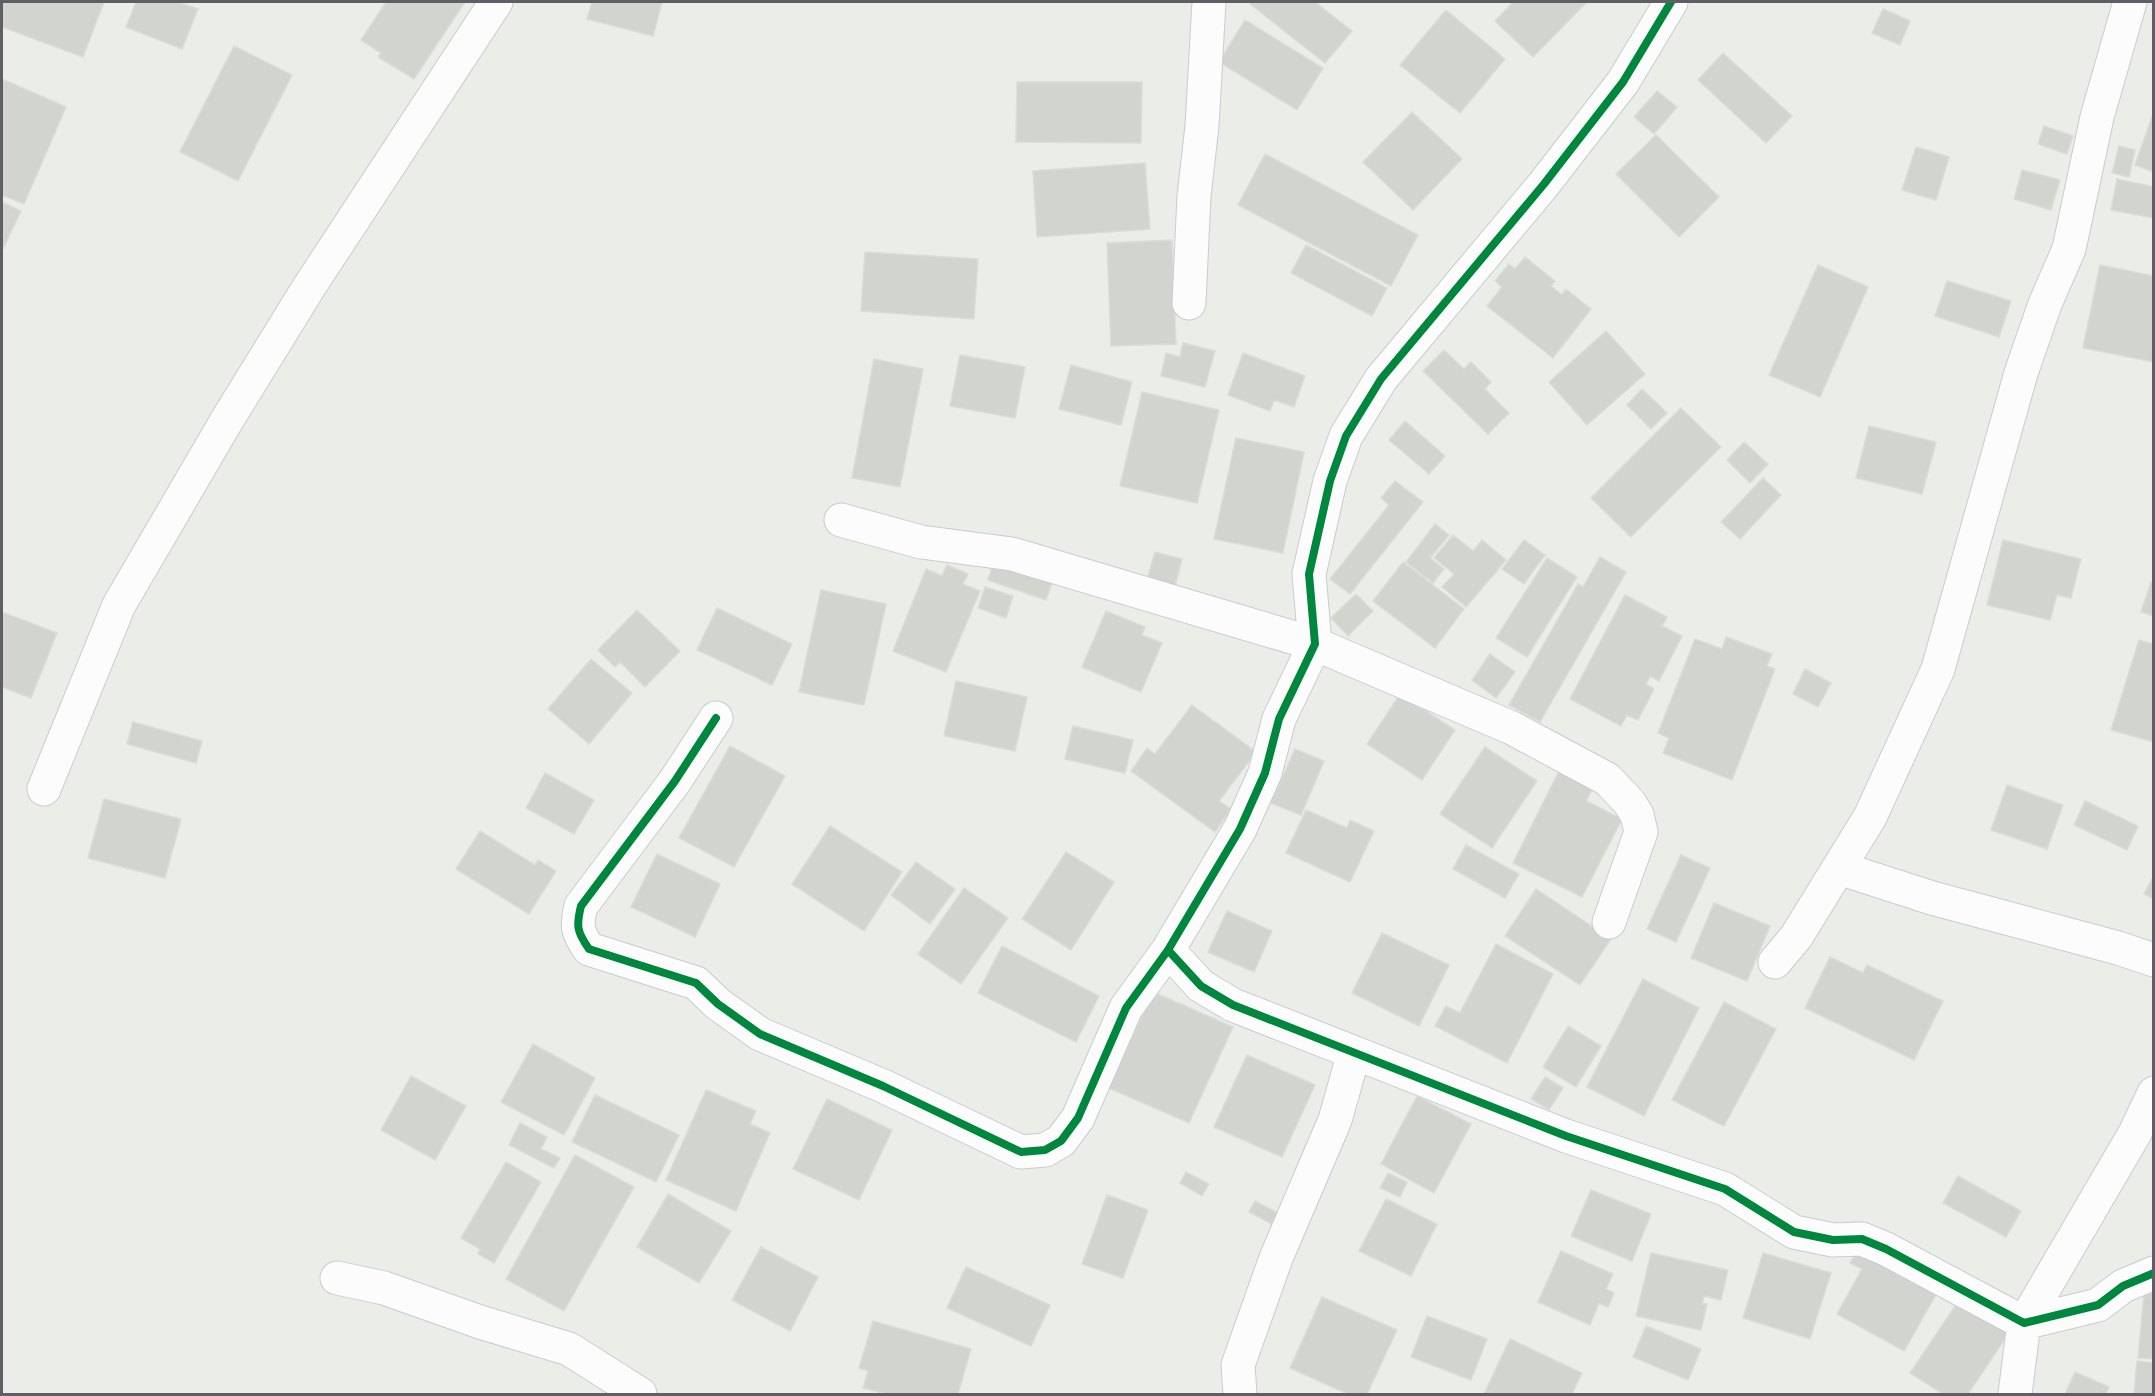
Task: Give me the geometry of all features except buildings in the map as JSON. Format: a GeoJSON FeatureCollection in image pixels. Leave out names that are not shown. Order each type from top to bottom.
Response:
{"type":"FeatureCollection","features":[{"type":"Feature","properties":{"kind":"street"},"geometry":{"type":"LineString","coordinates":[[44,789],[119,604],[227,420],[309,287],[496,2]]}},
{"type":"Feature","properties":{"kind":"street"},"geometry":{"type":"LineString","coordinates":[[1189,303],[1194,196],[1203,126],[1209,2]]}},
{"type":"Feature","properties":{"kind":"street"},"geometry":{"type":"LineString","coordinates":[[716,718],[675,781],[581,906],[577,921],[579,934],[589,949],[696,983],[718,1004],[760,1034],[883,1086],[1021,1152],[1045,1150],[1061,1141],[1078,1118],[1126,1008],[1168,950],[1240,830],[1265,773],[1279,719],[1315,644],[1309,574],[1330,481],[1346,436],[1381,379],[1544,184],[1623,82],[1671,2]]}},
{"type":"Feature","properties":{"kind":"street"},"geometry":{"type":"LineString","coordinates":[[1775,962],[1796,937],[1870,817],[1938,669],[2021,372],[2045,304],[2069,249],[2097,117],[2130,2]]}},
{"type":"Feature","properties":{"kind":"street"},"geometry":{"type":"LineString","coordinates":[[841,520],[921,542],[1012,554],[1315,644],[1512,728],[1607,779],[1629,802],[1637,815],[1641,832],[1609,922]]}},
{"type":"Feature","properties":{"kind":"street"},"geometry":{"type":"LineString","coordinates":[[1839,868],[1932,898],[2118,948],[2154,960]]}},
{"type":"Feature","properties":{"kind":"street"},"geometry":{"type":"LineString","coordinates":[[1168,950],[1201,987],[1233,1005],[1566,1136],[1725,1189],[1794,1232],[1833,1240],[1863,1239],[2024,1323],[2098,1305],[2123,1286],[2154,1273]]}},
{"type":"Feature","properties":{"kind":"street"},"geometry":{"type":"LineString","coordinates":[[1240,1395],[1238,1365],[1276,1258],[1335,1120],[1354,1053]]}},
{"type":"Feature","properties":{"kind":"street"},"geometry":{"type":"LineString","coordinates":[[2015,1395],[2024,1323],[2135,1133],[2154,1093]]}},
{"type":"Feature","properties":{"kind":"street"},"geometry":{"type":"LineString","coordinates":[[337,1278],[384,1288],[480,1322],[569,1349],[640,1395]]}},
{"type":"Feature","properties":{"kind":"cycle path"},"geometry":{"type":"LineString","coordinates":[[716,718],[675,781],[581,906],[578,919],[579,929],[589,949],[696,983],[718,1004],[760,1034],[883,1086],[1021,1152],[1045,1150],[1061,1141],[1078,1118],[1126,1008],[1168,950],[1240,829],[1265,773],[1279,719],[1315,644],[1309,574],[1330,481],[1346,436],[1381,379],[1544,184],[1623,82],[1671,2]]}},
{"type":"Feature","properties":{"kind":"cycle path"},"geometry":{"type":"LineString","coordinates":[[1168,950],[1201,986],[1233,1005],[1566,1136],[1725,1189],[1794,1232],[1833,1240],[1862,1239],[1886,1249],[2024,1323],[2098,1305],[2123,1286],[2154,1273]]}}]}
